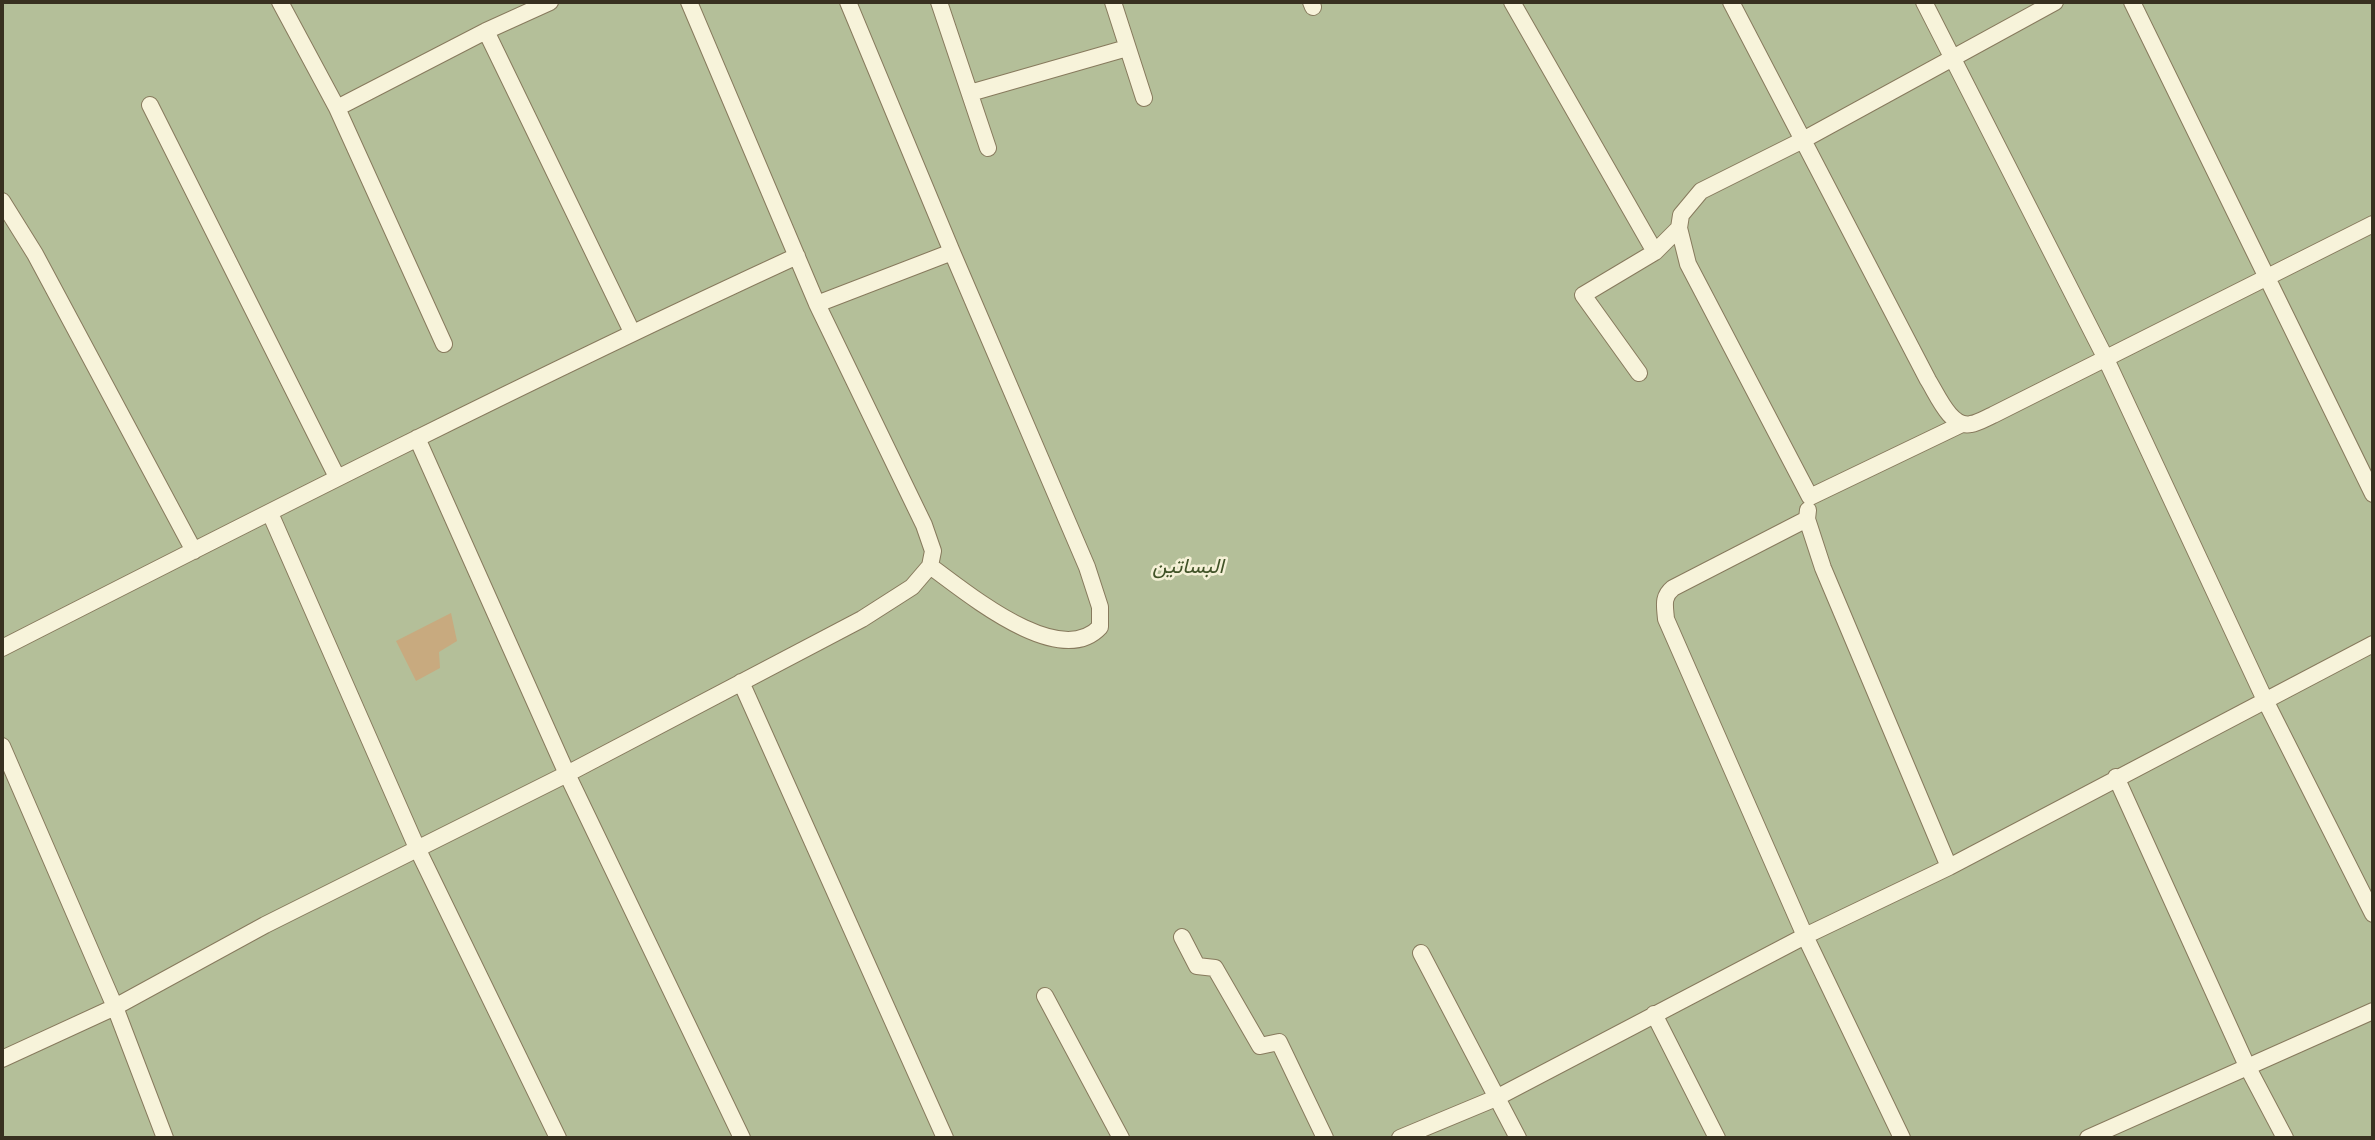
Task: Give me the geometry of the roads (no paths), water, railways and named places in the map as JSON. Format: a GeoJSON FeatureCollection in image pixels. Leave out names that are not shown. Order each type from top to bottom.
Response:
{"type":"FeatureCollection","features":[{"type":"Feature","properties":{"kind":"lane"},"geometry":{"type":"LineString","coordinates":[[280,2],[337,108],[444,344]]}},
{"type":"Feature","properties":{"kind":"lane"},"geometry":{"type":"LineString","coordinates":[[337,108],[486,31],[550,2]]}},
{"type":"Feature","properties":{"kind":"lane"},"geometry":{"type":"LineString","coordinates":[[2,1059],[115,1007],[265,925],[567,774],[862,619],[912,587],[930,566],[933,551],[924,525],[817,304],[689,2]]}},
{"type":"Feature","properties":{"kind":"lane"},"geometry":{"type":"LineString","coordinates":[[848,2],[1087,567],[1100,607],[1100,627],[1093,634],[1077,641],[1052,639],[999,617],[930,566]]}},
{"type":"Feature","properties":{"kind":"lane"},"geometry":{"type":"LineString","coordinates":[[939,2],[988,148]]}},
{"type":"Feature","properties":{"kind":"lane"},"geometry":{"type":"LineString","coordinates":[[1113,2],[1144,97]]}},
{"type":"Feature","properties":{"kind":"lane"},"geometry":{"type":"LineString","coordinates":[[1512,2],[1655,252]]}},
{"type":"Feature","properties":{"kind":"lane"},"geometry":{"type":"LineString","coordinates":[[1731,2],[1928,380],[1950,414],[1962,424]]}},
{"type":"Feature","properties":{"kind":"lane"},"geometry":{"type":"LineString","coordinates":[[1924,2],[2105,357],[2265,699],[2373,914]]}},
{"type":"Feature","properties":{"kind":"lane"},"geometry":{"type":"LineString","coordinates":[[1949,867],[1823,568],[1807,519],[1810,497],[1688,264],[1679,228],[1681,215],[1701,191],[1803,140],[2054,2]]}},
{"type":"Feature","properties":{"kind":"lane"},"geometry":{"type":"LineString","coordinates":[[2132,2],[2373,494]]}},
{"type":"Feature","properties":{"kind":"lane"},"geometry":{"type":"LineString","coordinates":[[486,31],[632,332]]}},
{"type":"Feature","properties":{"kind":"lane"},"geometry":{"type":"LineString","coordinates":[[970,93],[1128,48]]}},
{"type":"Feature","properties":{"kind":"lane"},"geometry":{"type":"LineString","coordinates":[[150,105],[337,477]]}},
{"type":"Feature","properties":{"kind":"lane"},"geometry":{"type":"LineString","coordinates":[[2,201],[35,254],[194,551]]}},
{"type":"Feature","properties":{"kind":"lane"},"geometry":{"type":"LineString","coordinates":[[1810,497],[1962,424],[1971,425],[1993,415],[2373,224]]}},
{"type":"Feature","properties":{"kind":"lane"},"geometry":{"type":"LineString","coordinates":[[1639,373],[1583,295],[1655,252],[1679,228]]}},
{"type":"Feature","properties":{"kind":"lane"},"geometry":{"type":"LineString","coordinates":[[817,304],[952,252]]}},
{"type":"Feature","properties":{"kind":"lane"},"geometry":{"type":"LineString","coordinates":[[2,648],[416,438],[632,332],[797,256]]}},
{"type":"Feature","properties":{"kind":"lane"},"geometry":{"type":"LineString","coordinates":[[416,438],[567,774],[742,1138]]}},
{"type":"Feature","properties":{"kind":"lane"},"geometry":{"type":"LineString","coordinates":[[270,513],[417,848],[558,1138]]}},
{"type":"Feature","properties":{"kind":"lane"},"geometry":{"type":"LineString","coordinates":[[1807,519],[1673,588],[1667,593],[1664,604],[1667,619],[1805,936],[1902,1138]]}},
{"type":"Feature","properties":{"kind":"lane"},"geometry":{"type":"LineString","coordinates":[[1400,1138],[1496,1098],[1805,936],[1949,867],[2373,644]]}},
{"type":"Feature","properties":{"kind":"lane"},"geometry":{"type":"LineString","coordinates":[[741,682],[945,1138]]}},
{"type":"Feature","properties":{"kind":"lane"},"geometry":{"type":"LineString","coordinates":[[2,746],[115,1007],[165,1138]]}},
{"type":"Feature","properties":{"kind":"lane"},"geometry":{"type":"LineString","coordinates":[[2116,777],[2247,1066],[2285,1138]]}},
{"type":"Feature","properties":{"kind":"lane"},"geometry":{"type":"LineString","coordinates":[[1182,937],[1197,966],[1215,968],[1260,1046],[1279,1042],[1325,1138]]}},
{"type":"Feature","properties":{"kind":"lane"},"geometry":{"type":"LineString","coordinates":[[1422,953],[1518,1138]]}},
{"type":"Feature","properties":{"kind":"lane"},"geometry":{"type":"LineString","coordinates":[[1045,996],[1121,1138]]}},
{"type":"Feature","properties":{"kind":"lane"},"geometry":{"type":"LineString","coordinates":[[2088,1138],[2113,1133],[2247,1066],[2373,1010]]}},
{"type":"Feature","properties":{"kind":"lane"},"geometry":{"type":"LineString","coordinates":[[1654,1014],[1717,1138]]}},
{"type":"Feature","properties":{"kind":"park label","name":"البساتين"},"geometry":{"type":"Point","coordinates":[1188,570]}}]}
